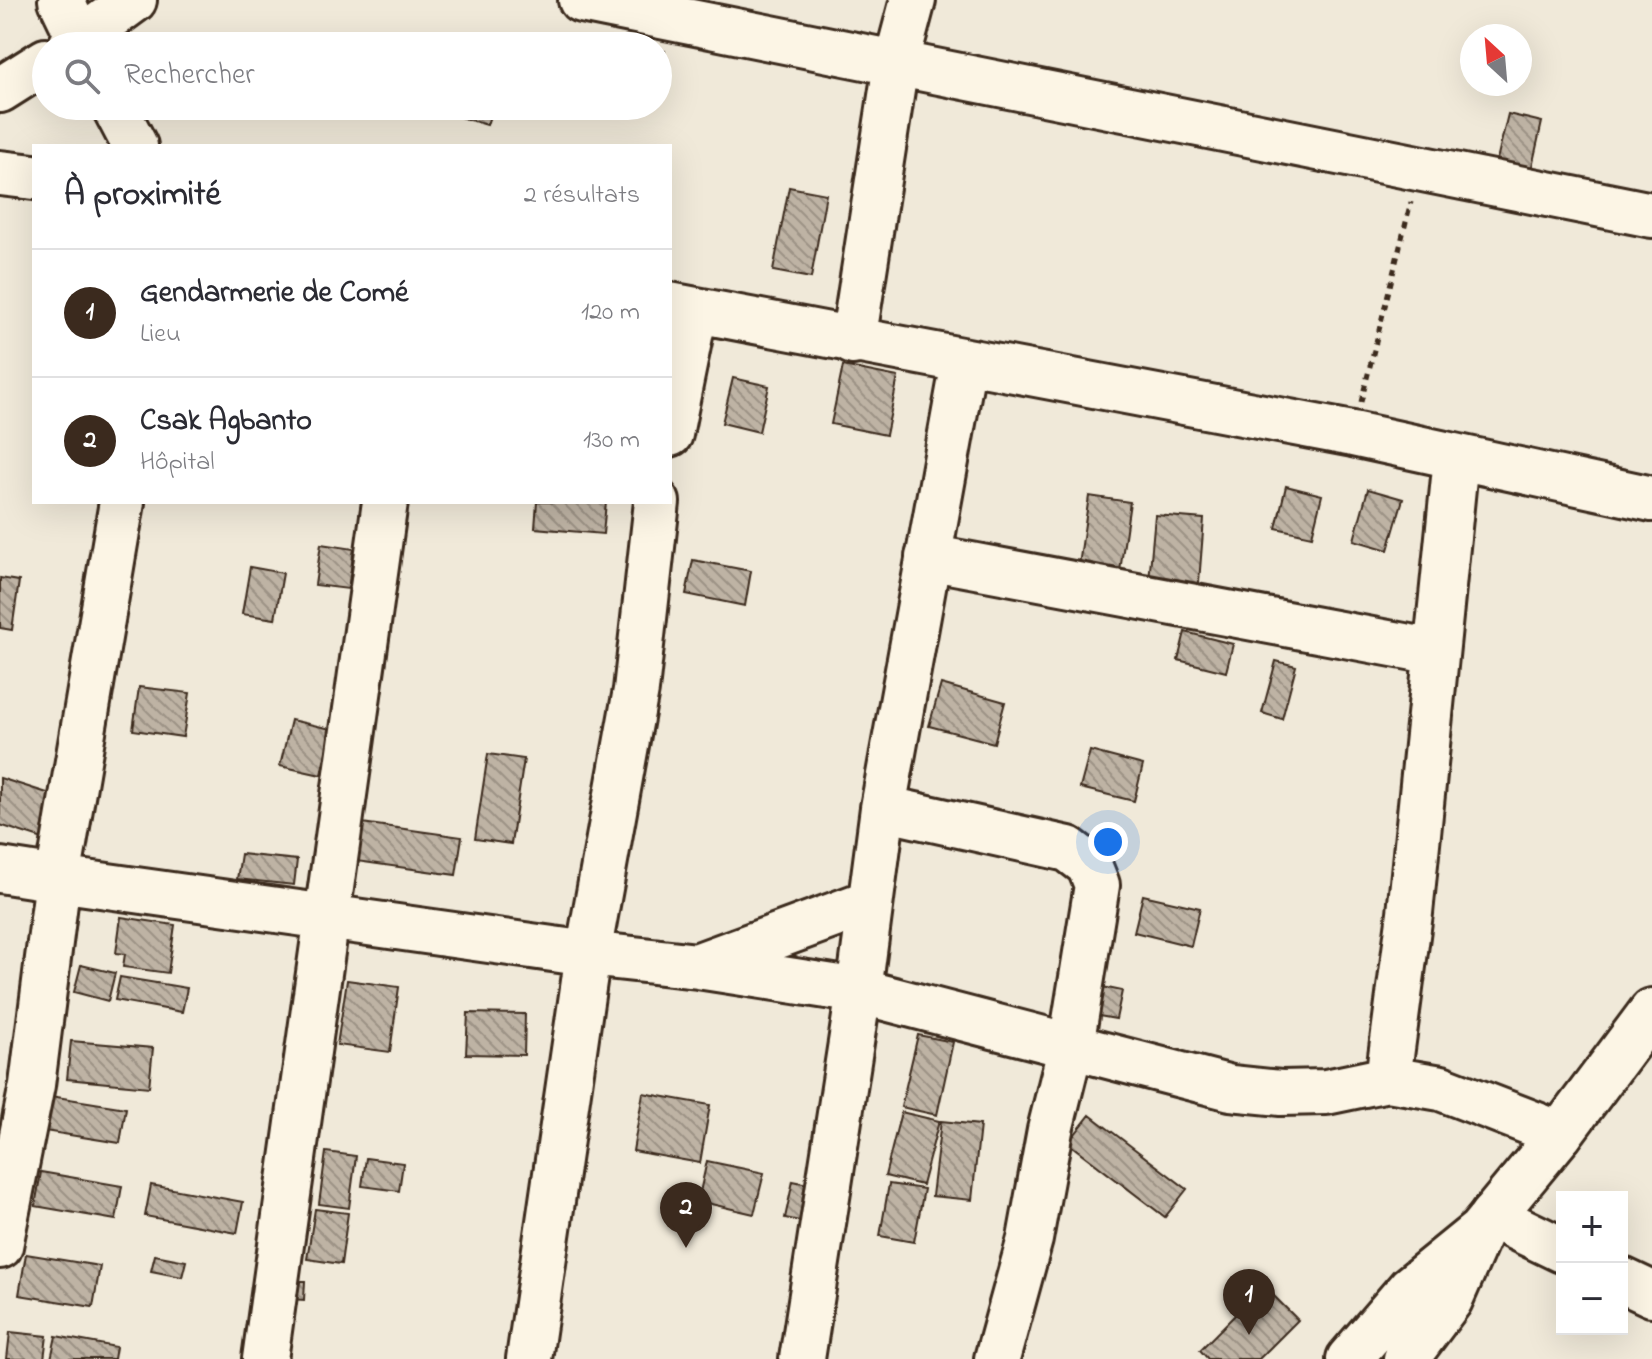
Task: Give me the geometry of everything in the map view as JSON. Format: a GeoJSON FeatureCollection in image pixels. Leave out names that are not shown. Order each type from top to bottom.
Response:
{"type":"FeatureCollection","features":[{"type":"Feature","properties":{"kind":"main road"},"geometry":{"type":"LineString","coordinates":[[61,0],[67,32]]}},
{"type":"Feature","properties":{"kind":"main road"},"geometry":{"type":"LineString","coordinates":[[91,32],[134,0]]}},
{"type":"Feature","properties":{"kind":"main road"},"geometry":{"type":"LineString","coordinates":[[581,0],[1652,215]]}},
{"type":"Feature","properties":{"kind":"main road"},"geometry":{"type":"LineString","coordinates":[[853,342],[896,64],[913,0]]}},
{"type":"Feature","properties":{"kind":"main road"},"geometry":{"type":"LineString","coordinates":[[0,90],[32,71]]}},
{"type":"Feature","properties":{"kind":"main road"},"geometry":{"type":"LineString","coordinates":[[121,120],[134,144]]}},
{"type":"Feature","properties":{"kind":"main road"},"geometry":{"type":"LineString","coordinates":[[0,173],[32,177]]}},
{"type":"Feature","properties":{"kind":"main road"},"geometry":{"type":"LineString","coordinates":[[672,415],[683,308],[1353,434],[1652,499]]}},
{"type":"Feature","properties":{"kind":"main road"},"geometry":{"type":"LineString","coordinates":[[802,1359],[859,991],[883,808],[964,362]]}},
{"type":"Feature","properties":{"kind":"main road"},"geometry":{"type":"LineString","coordinates":[[1388,1079],[1410,913],[1456,458]]}},
{"type":"Feature","properties":{"kind":"main road"},"geometry":{"type":"LineString","coordinates":[[0,1246],[32,1085],[58,879],[122,504]]}},
{"type":"Feature","properties":{"kind":"main road"},"geometry":{"type":"LineString","coordinates":[[265,1359],[324,918],[385,504]]}},
{"type":"Feature","properties":{"kind":"main road"},"geometry":{"type":"LineString","coordinates":[[529,1359],[565,1135],[588,954],[636,690],[657,504]]}},
{"type":"Feature","properties":{"kind":"main road"},"geometry":{"type":"LineString","coordinates":[[928,557],[1436,652]]}},
{"type":"Feature","properties":{"kind":"main road"},"geometry":{"type":"LineString","coordinates":[[883,808],[1068,849],[1089,865],[1097,885],[1071,1046],[1050,1130],[1030,1239],[997,1359]]}},
{"type":"Feature","properties":{"kind":"main road"},"geometry":{"type":"LineString","coordinates":[[0,870],[859,991],[1159,1072],[1243,1089],[1326,1092],[1388,1079],[1441,1088],[1560,1134]]}},
{"type":"Feature","properties":{"kind":"main road"},"geometry":{"type":"LineString","coordinates":[[698,966],[870,902]]}},
{"type":"Feature","properties":{"kind":"main road"},"geometry":{"type":"LineString","coordinates":[[1349,1359],[1410,1288],[1486,1224],[1560,1134],[1652,1011]]}},
{"type":"Feature","properties":{"kind":"main road"},"geometry":{"type":"LineString","coordinates":[[1486,1224],[1556,1248]]}},
{"type":"Feature","properties":{"kind":"main road"},"geometry":{"type":"LineString","coordinates":[[1406,1359],[1450,1300],[1486,1224]]}},
{"type":"Feature","properties":{"kind":"main road"},"geometry":{"type":"LineString","coordinates":[[1628,1283],[1652,1294]]}},
{"type":"Feature","properties":{"kind":"path"},"geometry":{"type":"LineString","coordinates":[[1353,434],[1419,167]]}},
{"type":"Feature","properties":{"kind":"building"},"geometry":{"type":"Polygon","coordinates":[[[1508,114],[1542,122],[1529,180],[1494,172],[1508,114]]]}},
{"type":"Feature","properties":{"kind":"building"},"geometry":{"type":"Polygon","coordinates":[[[470,120],[489,120],[487,125],[470,120]]]}},
{"type":"Feature","properties":{"kind":"building"},"geometry":{"type":"Polygon","coordinates":[[[789,187],[826,194],[811,278],[773,271],[789,187]]]}},
{"type":"Feature","properties":{"kind":"building"},"geometry":{"type":"Polygon","coordinates":[[[843,366],[898,377],[886,435],[831,424],[843,366]]]}},
{"type":"Feature","properties":{"kind":"building"},"geometry":{"type":"Polygon","coordinates":[[[733,378],[769,386],[759,432],[722,423],[733,378]]]}},
{"type":"Feature","properties":{"kind":"building"},"geometry":{"type":"Polygon","coordinates":[[[1286,486],[1322,495],[1312,536],[1276,528],[1286,486]]]}},
{"type":"Feature","properties":{"kind":"building"},"geometry":{"type":"Polygon","coordinates":[[[1368,489],[1403,499],[1388,550],[1354,540],[1368,489]]]}},
{"type":"Feature","properties":{"kind":"building"},"geometry":{"type":"Polygon","coordinates":[[[1089,496],[1130,502],[1118,585],[1077,579],[1089,496]]]}},
{"type":"Feature","properties":{"kind":"building"},"geometry":{"type":"Polygon","coordinates":[[[537,504],[606,504],[603,534],[535,528],[537,504]]]}},
{"type":"Feature","properties":{"kind":"building"},"geometry":{"type":"Polygon","coordinates":[[[1155,515],[1204,519],[1198,595],[1148,592],[1155,515]]]}},
{"type":"Feature","properties":{"kind":"building"},"geometry":{"type":"Polygon","coordinates":[[[321,544],[354,549],[348,589],[315,585],[321,544]]]}},
{"type":"Feature","properties":{"kind":"building"},"geometry":{"type":"Polygon","coordinates":[[[693,560],[751,571],[745,606],[686,594],[693,560]]]}},
{"type":"Feature","properties":{"kind":"building"},"geometry":{"type":"Polygon","coordinates":[[[250,567],[283,573],[275,619],[242,614],[250,567]]]}},
{"type":"Feature","properties":{"kind":"building"},"geometry":{"type":"Polygon","coordinates":[[[0,578],[19,581],[12,630],[0,628],[0,578]]]}},
{"type":"Feature","properties":{"kind":"building"},"geometry":{"type":"Polygon","coordinates":[[[1185,632],[1233,644],[1226,672],[1178,660],[1185,632]]]}},
{"type":"Feature","properties":{"kind":"building"},"geometry":{"type":"Polygon","coordinates":[[[1276,661],[1296,666],[1282,719],[1262,713],[1276,661]]]}},
{"type":"Feature","properties":{"kind":"building"},"geometry":{"type":"Polygon","coordinates":[[[941,684],[1005,702],[994,743],[929,726],[941,684]]]}},
{"type":"Feature","properties":{"kind":"building"},"geometry":{"type":"Polygon","coordinates":[[[139,687],[190,693],[183,737],[133,730],[139,687]]]}},
{"type":"Feature","properties":{"kind":"building"},"geometry":{"type":"Polygon","coordinates":[[[291,720],[331,729],[321,775],[280,766],[291,720]]]}},
{"type":"Feature","properties":{"kind":"building"},"geometry":{"type":"Polygon","coordinates":[[[1090,751],[1143,765],[1134,801],[1080,788],[1090,751]]]}},
{"type":"Feature","properties":{"kind":"building"},"geometry":{"type":"Polygon","coordinates":[[[488,754],[524,759],[511,844],[475,839],[488,754]]]}},
{"type":"Feature","properties":{"kind":"building"},"geometry":{"type":"Polygon","coordinates":[[[0,778],[66,799],[52,842],[0,825],[0,778]]]}},
{"type":"Feature","properties":{"kind":"building"},"geometry":{"type":"Polygon","coordinates":[[[362,823],[462,837],[456,875],[356,861],[362,823]]]}},
{"type":"Feature","properties":{"kind":"building"},"geometry":{"type":"Polygon","coordinates":[[[241,854],[297,860],[294,885],[237,879],[241,854]]]}},
{"type":"Feature","properties":{"kind":"building"},"geometry":{"type":"Polygon","coordinates":[[[1143,895],[1200,908],[1191,946],[1134,932],[1143,895]]]}},
{"type":"Feature","properties":{"kind":"building"},"geometry":{"type":"Polygon","coordinates":[[[121,917],[175,925],[168,973],[123,967],[125,954],[116,953],[121,917]]]}},
{"type":"Feature","properties":{"kind":"building"},"geometry":{"type":"Polygon","coordinates":[[[81,965],[115,973],[108,1001],[74,992],[81,965]]]}},
{"type":"Feature","properties":{"kind":"building"},"geometry":{"type":"Polygon","coordinates":[[[120,977],[187,988],[182,1012],[115,1000],[120,977]]]}},
{"type":"Feature","properties":{"kind":"building"},"geometry":{"type":"Polygon","coordinates":[[[347,980],[399,987],[390,1052],[337,1045],[347,980]]]}},
{"type":"Feature","properties":{"kind":"building"},"geometry":{"type":"Polygon","coordinates":[[[1098,986],[1122,991],[1116,1019],[1093,1015],[1098,986]]]}},
{"type":"Feature","properties":{"kind":"building"},"geometry":{"type":"Polygon","coordinates":[[[468,1013],[525,1014],[524,1055],[466,1054],[468,1013]]]}},
{"type":"Feature","properties":{"kind":"building"},"geometry":{"type":"Polygon","coordinates":[[[918,1035],[953,1042],[937,1115],[901,1107],[918,1035]]]}},
{"type":"Feature","properties":{"kind":"building"},"geometry":{"type":"Polygon","coordinates":[[[71,1041],[153,1048],[149,1087],[67,1079],[71,1041]]]}},
{"type":"Feature","properties":{"kind":"building"},"geometry":{"type":"Polygon","coordinates":[[[643,1093],[710,1105],[700,1163],[633,1151],[643,1093]]]}},
{"type":"Feature","properties":{"kind":"building"},"geometry":{"type":"Polygon","coordinates":[[[44,1095],[126,1108],[120,1143],[38,1130],[44,1095]]]}},
{"type":"Feature","properties":{"kind":"building"},"geometry":{"type":"Polygon","coordinates":[[[901,1112],[939,1121],[922,1185],[885,1176],[901,1112]]]}},
{"type":"Feature","properties":{"kind":"building"},"geometry":{"type":"Polygon","coordinates":[[[1090,1115],[1187,1189],[1165,1217],[1068,1143],[1090,1115]]]}},
{"type":"Feature","properties":{"kind":"building"},"geometry":{"type":"Polygon","coordinates":[[[941,1121],[980,1125],[972,1200],[932,1196],[941,1121]]]}},
{"type":"Feature","properties":{"kind":"building"},"geometry":{"type":"Polygon","coordinates":[[[326,1152],[356,1156],[349,1208],[319,1204],[326,1152]]]}},
{"type":"Feature","properties":{"kind":"building"},"geometry":{"type":"Polygon","coordinates":[[[366,1158],[403,1163],[399,1191],[362,1186],[366,1158]]]}},
{"type":"Feature","properties":{"kind":"building"},"geometry":{"type":"Polygon","coordinates":[[[707,1161],[764,1173],[754,1214],[698,1201],[707,1161]]]}},
{"type":"Feature","properties":{"kind":"building"},"geometry":{"type":"Polygon","coordinates":[[[41,1172],[122,1186],[116,1220],[35,1206],[41,1172]]]}},
{"type":"Feature","properties":{"kind":"building"},"geometry":{"type":"Polygon","coordinates":[[[793,1181],[823,1187],[815,1224],[785,1218],[793,1181]]]}},
{"type":"Feature","properties":{"kind":"building"},"geometry":{"type":"Polygon","coordinates":[[[889,1184],[924,1189],[914,1242],[880,1236],[889,1184]]]}},
{"type":"Feature","properties":{"kind":"building"},"geometry":{"type":"Polygon","coordinates":[[[151,1185],[243,1202],[237,1233],[145,1216],[151,1185]]]}},
{"type":"Feature","properties":{"kind":"building"},"geometry":{"type":"Polygon","coordinates":[[[315,1209],[348,1213],[341,1264],[307,1259],[315,1209]]]}},
{"type":"Feature","properties":{"kind":"building"},"geometry":{"type":"Polygon","coordinates":[[[26,1254],[100,1266],[93,1307],[19,1295],[26,1254]]]}},
{"type":"Feature","properties":{"kind":"building"},"geometry":{"type":"Polygon","coordinates":[[[155,1255],[186,1261],[182,1277],[151,1271],[155,1255]]]}},
{"type":"Feature","properties":{"kind":"building"},"geometry":{"type":"Polygon","coordinates":[[[292,1281],[305,1281],[304,1300],[291,1299],[292,1281]]]}},
{"type":"Feature","properties":{"kind":"building"},"geometry":{"type":"Polygon","coordinates":[[[1264,1286],[1298,1320],[1259,1359],[1208,1359],[1200,1350],[1264,1286]]]}},
{"type":"Feature","properties":{"kind":"building"},"geometry":{"type":"Polygon","coordinates":[[[10,1332],[47,1336],[44,1359],[7,1359],[10,1332]]]}},
{"type":"Feature","properties":{"kind":"building"},"geometry":{"type":"Polygon","coordinates":[[[56,1336],[116,1347],[114,1359],[51,1359],[56,1336]]]}},
{"type":"Feature","properties":{"kind":"place","name":"Csak Agbanto"},"geometry":{"type":"Point","coordinates":[686,1248]}},
{"type":"Feature","properties":{"kind":"place","name":"Gendarmerie de Comé"},"geometry":{"type":"Point","coordinates":[1249,1335]}}]}
